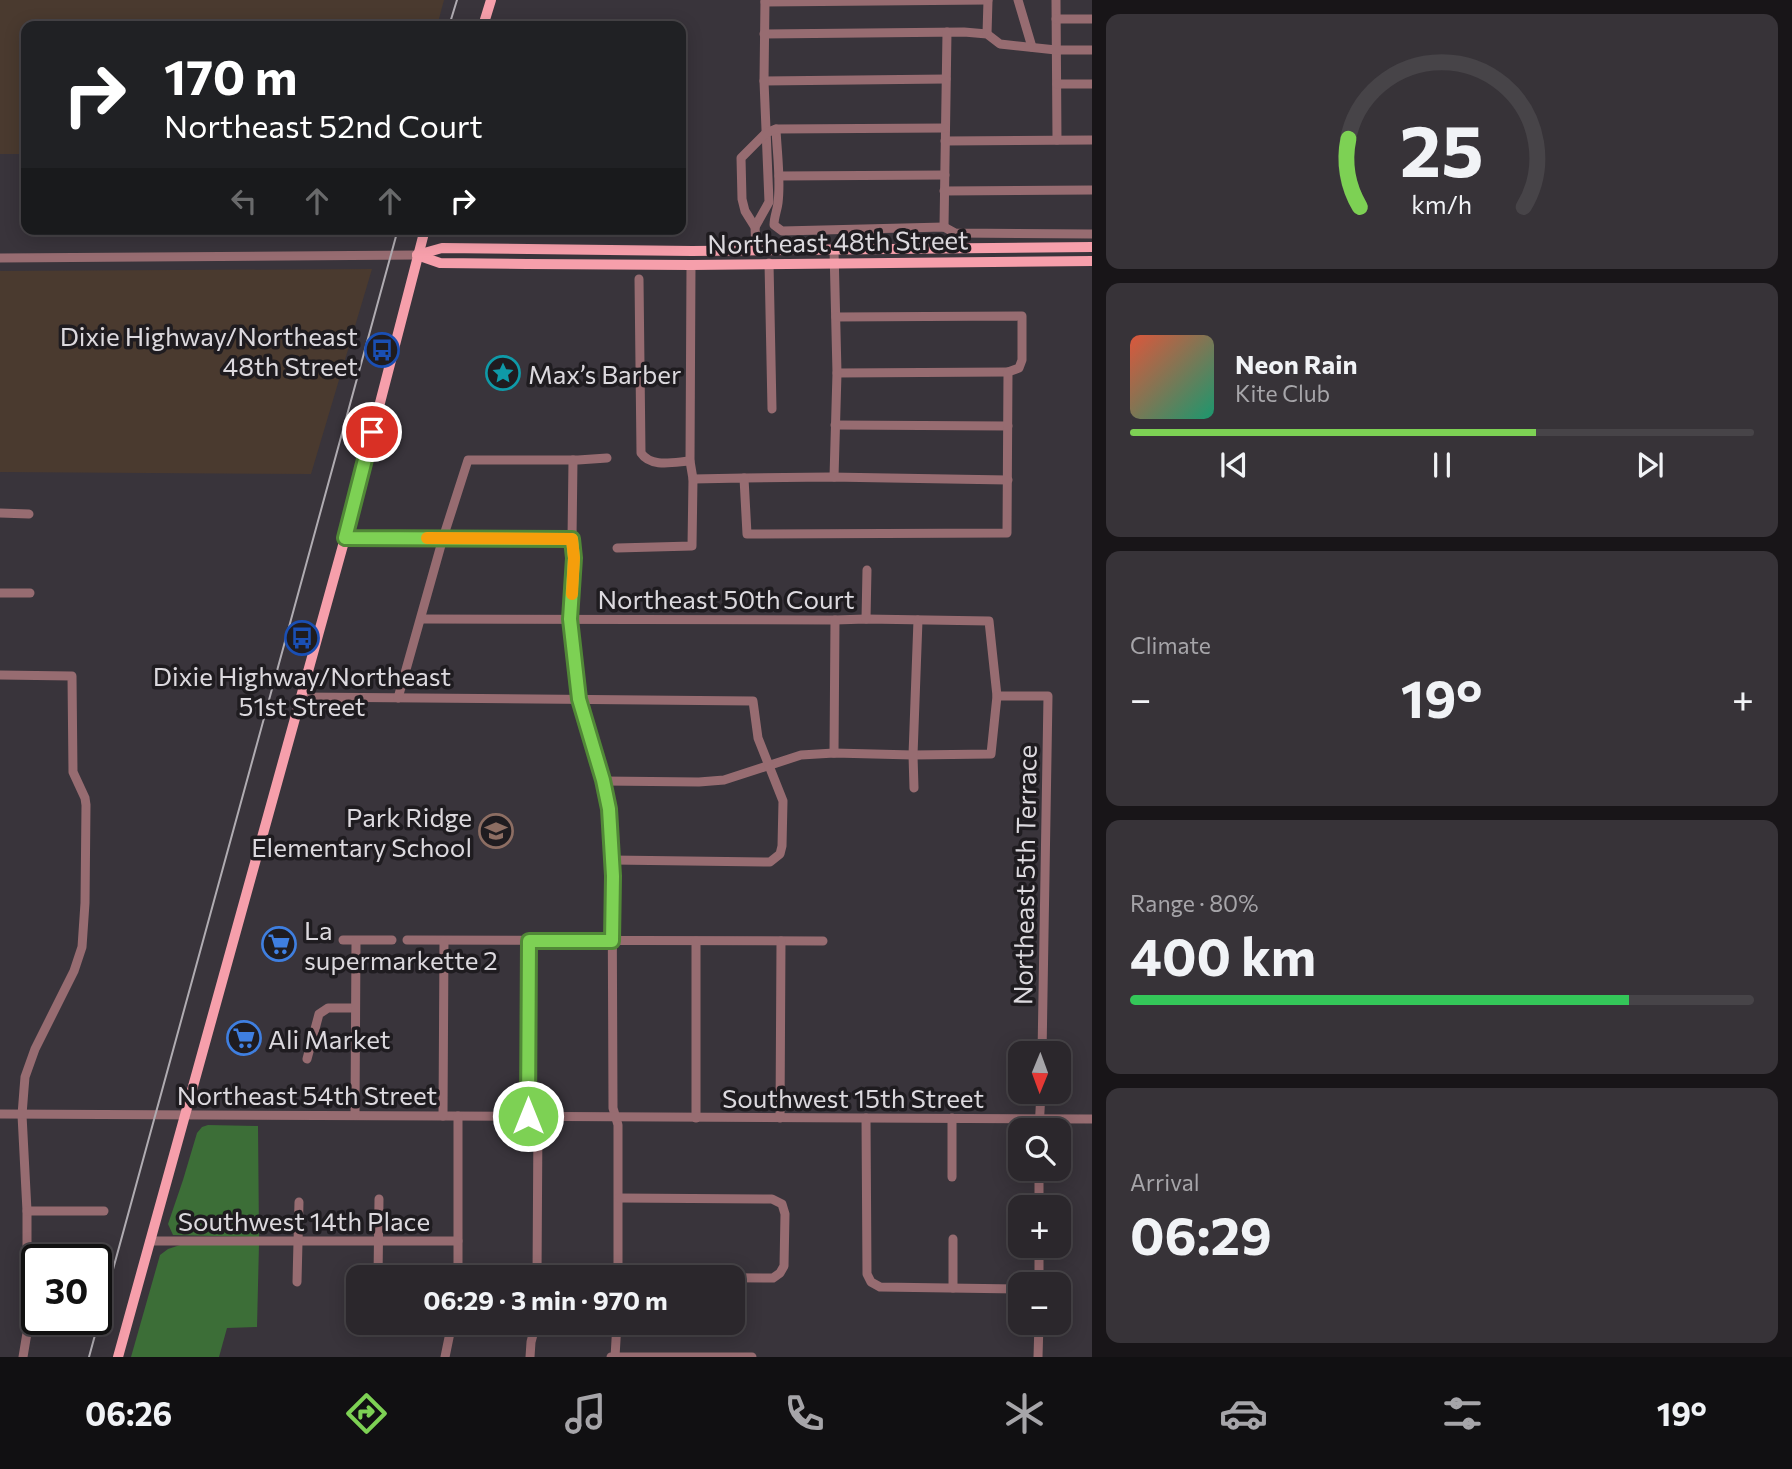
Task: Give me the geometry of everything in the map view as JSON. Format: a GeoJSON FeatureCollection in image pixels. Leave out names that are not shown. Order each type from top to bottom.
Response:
{"type":"FeatureCollection","features":[{"type":"Feature","properties":{"kind":"main road"},"geometry":{"type":"LineString","coordinates":[[485,21],[491,0]]}},
{"type":"Feature","properties":{"kind":"main road"},"geometry":{"type":"LineString","coordinates":[[118,1357],[345,538],[423,235]]}},
{"type":"Feature","properties":{"kind":"main road","name":"Northeast 48th Street"},"geometry":{"type":"LineString","coordinates":[[417,255],[442,248],[692,251],[1092,247]]}},
{"type":"Feature","properties":{"kind":"main road"},"geometry":{"type":"LineString","coordinates":[[672,264],[688,260],[745,260],[751,257],[755,250]]}},
{"type":"Feature","properties":{"kind":"main road","name":"Northeast 48th Street"},"geometry":{"type":"LineString","coordinates":[[417,255],[440,263],[691,265],[1092,261]]}},
{"type":"Feature","properties":{"kind":"street"},"geometry":{"type":"LineString","coordinates":[[987,34],[988,0],[765,1],[764,81],[779,176],[774,225],[782,231],[944,227],[955,233],[1092,234]]}},
{"type":"Feature","properties":{"kind":"street"},"geometry":{"type":"LineString","coordinates":[[1018,0],[1032,47]]}},
{"type":"Feature","properties":{"kind":"street"},"geometry":{"type":"LineString","coordinates":[[1056,0],[1057,140]]}},
{"type":"Feature","properties":{"kind":"street"},"geometry":{"type":"LineString","coordinates":[[1056,19],[1092,19]]}},
{"type":"Feature","properties":{"kind":"street"},"geometry":{"type":"LineString","coordinates":[[764,34],[947,32],[987,34],[1000,44],[1056,50],[1092,50]]}},
{"type":"Feature","properties":{"kind":"street"},"geometry":{"type":"LineString","coordinates":[[944,227],[947,32]]}},
{"type":"Feature","properties":{"kind":"street"},"geometry":{"type":"LineString","coordinates":[[764,81],[946,79]]}},
{"type":"Feature","properties":{"kind":"street"},"geometry":{"type":"LineString","coordinates":[[1056,84],[1092,84]]}},
{"type":"Feature","properties":{"kind":"street"},"geometry":{"type":"LineString","coordinates":[[755,227],[745,211],[742,199],[741,158],[771,131],[945,128]]}},
{"type":"Feature","properties":{"kind":"street"},"geometry":{"type":"LineString","coordinates":[[755,250],[755,227],[769,202],[771,131]]}},
{"type":"Feature","properties":{"kind":"street"},"geometry":{"type":"LineString","coordinates":[[945,141],[1092,140]]}},
{"type":"Feature","properties":{"kind":"street"},"geometry":{"type":"LineString","coordinates":[[779,176],[945,175]]}},
{"type":"Feature","properties":{"kind":"street"},"geometry":{"type":"LineString","coordinates":[[944,191],[1092,190]]}},
{"type":"Feature","properties":{"kind":"street"},"geometry":{"type":"LineString","coordinates":[[834,249],[837,373],[834,477]]}},
{"type":"Feature","properties":{"kind":"street","name":"Northeast 48th Street"},"geometry":{"type":"LineString","coordinates":[[0,258],[417,255]]}},
{"type":"Feature","properties":{"kind":"street"},"geometry":{"type":"LineString","coordinates":[[769,264],[772,409]]}},
{"type":"Feature","properties":{"kind":"street"},"geometry":{"type":"LineString","coordinates":[[617,548],[691,546],[691,265]]}},
{"type":"Feature","properties":{"kind":"street"},"geometry":{"type":"LineString","coordinates":[[639,279],[642,453],[645,459],[652,462],[690,461]]}},
{"type":"Feature","properties":{"kind":"street"},"geometry":{"type":"LineString","coordinates":[[836,317],[1022,316],[1022,360],[1019,368],[1008,372],[837,373]]}},
{"type":"Feature","properties":{"kind":"street"},"geometry":{"type":"LineString","coordinates":[[744,478],[747,534],[1007,533],[1008,372]]}},
{"type":"Feature","properties":{"kind":"street"},"geometry":{"type":"LineString","coordinates":[[835,425],[1008,426]]}},
{"type":"Feature","properties":{"kind":"street"},"geometry":{"type":"LineString","coordinates":[[398,698],[468,460],[607,458]]}},
{"type":"Feature","properties":{"kind":"street"},"geometry":{"type":"LineString","coordinates":[[573,460],[574,558],[570,619],[579,699],[609,809],[612,860],[613,1110],[618,1125],[618,1265]]}},
{"type":"Feature","properties":{"kind":"street"},"geometry":{"type":"LineString","coordinates":[[693,479],[834,477],[1007,480]]}},
{"type":"Feature","properties":{"kind":"street"},"geometry":{"type":"LineString","coordinates":[[0,513],[29,514]]}},
{"type":"Feature","properties":{"kind":"street"},"geometry":{"type":"LineString","coordinates":[[345,538],[572,539]]}},
{"type":"Feature","properties":{"kind":"street"},"geometry":{"type":"LineString","coordinates":[[866,619],[867,570]]}},
{"type":"Feature","properties":{"kind":"street"},"geometry":{"type":"LineString","coordinates":[[0,593],[30,593]]}},
{"type":"Feature","properties":{"kind":"street","name":"Northeast 50th Court"},"geometry":{"type":"LineString","coordinates":[[421,619],[989,621],[998,696]]}},
{"type":"Feature","properties":{"kind":"street"},"geometry":{"type":"LineString","coordinates":[[834,753],[835,620]]}},
{"type":"Feature","properties":{"kind":"street"},"geometry":{"type":"LineString","coordinates":[[914,788],[918,620]]}},
{"type":"Feature","properties":{"kind":"street"},"geometry":{"type":"LineString","coordinates":[[0,675],[72,676],[73,772],[86,805],[84,933],[79,959],[44,1028],[29,1064],[24,1089],[22,1115],[27,1211],[27,1333],[23,1357]]}},
{"type":"Feature","properties":{"kind":"street"},"geometry":{"type":"LineString","coordinates":[[603,780],[724,780],[801,754],[991,754],[998,696]]}},
{"type":"Feature","properties":{"kind":"street","name":"Northeast 5th Terrace"},"geometry":{"type":"LineString","coordinates":[[998,696],[1048,696],[1042,1041]]}},
{"type":"Feature","properties":{"kind":"street"},"geometry":{"type":"LineString","coordinates":[[299,700],[335,706],[347,703],[355,697],[753,701],[758,738],[783,802],[780,854],[770,862],[612,860]]}},
{"type":"Feature","properties":{"kind":"street"},"geometry":{"type":"LineString","coordinates":[[343,940],[392,940]]}},
{"type":"Feature","properties":{"kind":"street"},"geometry":{"type":"LineString","coordinates":[[407,940],[823,941]]}},
{"type":"Feature","properties":{"kind":"street"},"geometry":{"type":"LineString","coordinates":[[355,1115],[356,941]]}},
{"type":"Feature","properties":{"kind":"street"},"geometry":{"type":"LineString","coordinates":[[443,1116],[444,941]]}},
{"type":"Feature","properties":{"kind":"street"},"geometry":{"type":"LineString","coordinates":[[529,941],[537,1265]]}},
{"type":"Feature","properties":{"kind":"street"},"geometry":{"type":"LineString","coordinates":[[696,941],[696,1118]]}},
{"type":"Feature","properties":{"kind":"street"},"geometry":{"type":"LineString","coordinates":[[780,1118],[781,941]]}},
{"type":"Feature","properties":{"kind":"street"},"geometry":{"type":"LineString","coordinates":[[307,1059],[319,1014],[328,1009],[355,1008]]}},
{"type":"Feature","properties":{"kind":"street","name":"Northeast 54th Street"},"geometry":{"type":"LineString","coordinates":[[0,1114],[615,1117]]}},
{"type":"Feature","properties":{"kind":"street"},"geometry":{"type":"LineString","coordinates":[[458,1116],[458,1265]]}},
{"type":"Feature","properties":{"kind":"street","name":"Southwest 15th Street"},"geometry":{"type":"LineString","coordinates":[[615,1117],[1008,1119]]}},
{"type":"Feature","properties":{"kind":"street"},"geometry":{"type":"LineString","coordinates":[[866,1118],[867,1274],[871,1282],[880,1287],[1008,1289]]}},
{"type":"Feature","properties":{"kind":"street"},"geometry":{"type":"LineString","coordinates":[[952,1118],[952,1177]]}},
{"type":"Feature","properties":{"kind":"street","name":"Southwest 15th Street"},"geometry":{"type":"LineString","coordinates":[[1071,1119],[1092,1119]]}},
{"type":"Feature","properties":{"kind":"street"},"geometry":{"type":"LineString","coordinates":[[619,1198],[772,1199],[782,1204],[785,1214],[784,1266],[773,1278],[745,1278]]}},
{"type":"Feature","properties":{"kind":"street"},"geometry":{"type":"LineString","coordinates":[[378,1265],[379,1199]]}},
{"type":"Feature","properties":{"kind":"street"},"geometry":{"type":"LineString","coordinates":[[297,1282],[299,1202]]}},
{"type":"Feature","properties":{"kind":"street"},"geometry":{"type":"LineString","coordinates":[[27,1211],[104,1211]]}},
{"type":"Feature","properties":{"kind":"street"},"geometry":{"type":"LineString","coordinates":[[953,1239],[953,1288]]}},
{"type":"Feature","properties":{"kind":"street","name":"Southwest 14th Place"},"geometry":{"type":"LineString","coordinates":[[150,1241],[458,1241]]}},
{"type":"Feature","properties":{"kind":"street"},"geometry":{"type":"LineString","coordinates":[[445,1357],[449,1335]]}},
{"type":"Feature","properties":{"kind":"street"},"geometry":{"type":"LineString","coordinates":[[530,1357],[533,1335]]}},
{"type":"Feature","properties":{"kind":"street"},"geometry":{"type":"LineString","coordinates":[[616,1335],[614,1357],[752,1357]]}},
{"type":"Feature","properties":{"kind":"street"},"geometry":{"type":"LineString","coordinates":[[1038,1357],[1039,1335]]}},
{"type":"Feature","properties":{"kind":"shaded area"},"geometry":{"type":"Polygon","coordinates":[[[0,0],[444,0],[438,21],[21,21],[21,154],[0,154],[0,0]]]}},
{"type":"Feature","properties":{"kind":"shaded area"},"geometry":{"type":"Polygon","coordinates":[[[372,269],[311,474],[0,472],[0,271],[372,269]]]}},
{"type":"Feature","properties":{"kind":"green space"},"geometry":{"type":"Polygon","coordinates":[[[208,1125],[258,1126],[259,1237],[173,1235],[168,1224],[197,1133],[208,1125]]]}},
{"type":"Feature","properties":{"kind":"green space"},"geometry":{"type":"Polygon","coordinates":[[[259,1244],[257,1327],[227,1328],[219,1357],[131,1357],[160,1255],[180,1245],[259,1244]]]}},
{"type":"Feature","properties":{"kind":"railway"},"geometry":{"type":"LineString","coordinates":[[451,21],[457,0]]}},
{"type":"Feature","properties":{"kind":"railway"},"geometry":{"type":"LineString","coordinates":[[89,1357],[396,235]]}},
{"type":"Feature","properties":{"kind":"slow traffic"},"geometry":{"type":"LineString","coordinates":[[427,538],[572,539],[572,594]]}},
{"type":"Feature","properties":{"kind":"place","name":"Dixie Highway/Northeast 48th Street"},"geometry":{"type":"Point","coordinates":[382,350]}},
{"type":"Feature","properties":{"kind":"place","name":"Max’s Barber"},"geometry":{"type":"Point","coordinates":[503,373]}},
{"type":"Feature","properties":{"kind":"place","name":"Dixie Highway/Northeast 51st Street"},"geometry":{"type":"Point","coordinates":[302,638]}},
{"type":"Feature","properties":{"kind":"place","name":"Park Ridge Elementary School"},"geometry":{"type":"Point","coordinates":[496,831]}},
{"type":"Feature","properties":{"kind":"place","name":"La supermarkette 2"},"geometry":{"type":"Point","coordinates":[279,944]}},
{"type":"Feature","properties":{"kind":"place","name":"Ali Market"},"geometry":{"type":"Point","coordinates":[244,1038]}},
{"type":"Feature","properties":{"kind":"route"},"geometry":{"type":"LineString","coordinates":[[372,432],[345,538],[572,539],[574,558],[570,619],[579,699],[609,809],[613,876],[612,941],[529,941],[528,1116]]}}]}
